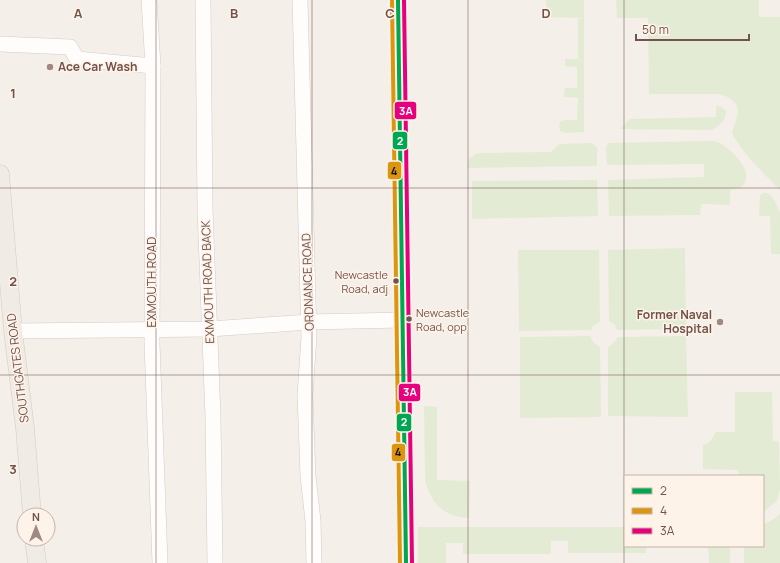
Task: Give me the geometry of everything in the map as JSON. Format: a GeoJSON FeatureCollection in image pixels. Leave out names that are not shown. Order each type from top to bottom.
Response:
{"type":"FeatureCollection","features":[{"type":"Feature","properties":{"kind":"main road","name":"SOUTHGATES ROAD"},"geometry":{"type":"LineString","coordinates":[[0,174],[13,331],[25,428],[31,507]]}},
{"type":"Feature","properties":{"kind":"main road"},"geometry":{"type":"LineString","coordinates":[[35,547],[37,563]]}},
{"type":"Feature","properties":{"kind":"street","name":"EXMOUTH ROAD"},"geometry":{"type":"LineString","coordinates":[[149,0],[153,66],[152,329],[160,563]]}},
{"type":"Feature","properties":{"kind":"street","name":"EXMOUTH ROAD BACK"},"geometry":{"type":"LineString","coordinates":[[203,0],[205,209],[213,417],[215,563]]}},
{"type":"Feature","properties":{"kind":"street","name":"ORDNANCE ROAD"},"geometry":{"type":"LineString","coordinates":[[300,0],[309,322],[306,394],[308,476],[313,521],[314,563]]}},
{"type":"Feature","properties":{"kind":"street"},"geometry":{"type":"LineString","coordinates":[[398,0],[406,563]]}},
{"type":"Feature","properties":{"kind":"street"},"geometry":{"type":"LineString","coordinates":[[0,44],[70,47],[77,59],[153,66]]}},
{"type":"Feature","properties":{"kind":"street"},"geometry":{"type":"LineString","coordinates":[[13,331],[210,329],[309,322],[402,320]]}},
{"type":"Feature","properties":{"kind":"green space"},"geometry":{"type":"Polygon","coordinates":[[[546,0],[584,0],[584,18],[546,17],[546,0]]]}},
{"type":"Feature","properties":{"kind":"green space"},"geometry":{"type":"Polygon","coordinates":[[[616,0],[759,0],[759,17],[780,17],[780,190],[742,149],[732,133],[737,118],[738,109],[732,100],[719,94],[649,94],[648,18],[617,18],[616,0]]]}},
{"type":"Feature","properties":{"kind":"green space"},"geometry":{"type":"Polygon","coordinates":[[[584,18],[584,132],[565,133],[560,131],[560,122],[565,120],[577,120],[578,98],[564,97],[565,88],[577,88],[577,67],[565,66],[565,59],[578,59],[578,19],[584,18]]]}},
{"type":"Feature","properties":{"kind":"green space"},"geometry":{"type":"Polygon","coordinates":[[[716,105],[726,111],[725,118],[712,130],[620,129],[630,119],[716,117],[716,105]]]}},
{"type":"Feature","properties":{"kind":"green space"},"geometry":{"type":"Polygon","coordinates":[[[713,141],[725,146],[736,156],[745,169],[746,181],[741,187],[730,190],[730,205],[701,204],[700,215],[609,216],[608,180],[704,177],[704,164],[607,165],[606,147],[608,143],[713,141]]]}},
{"type":"Feature","properties":{"kind":"green space"},"geometry":{"type":"Polygon","coordinates":[[[592,143],[597,148],[597,166],[467,168],[469,159],[477,153],[551,152],[559,144],[592,143]]]}},
{"type":"Feature","properties":{"kind":"green space"},"geometry":{"type":"Polygon","coordinates":[[[597,180],[598,216],[472,219],[472,181],[597,180]]]}},
{"type":"Feature","properties":{"kind":"green space"},"geometry":{"type":"Polygon","coordinates":[[[768,193],[773,198],[780,212],[780,254],[771,254],[770,216],[759,216],[760,195],[768,193]]]}},
{"type":"Feature","properties":{"kind":"green space"},"geometry":{"type":"Polygon","coordinates":[[[685,248],[686,329],[617,330],[615,325],[609,321],[608,250],[685,248]]]}},
{"type":"Feature","properties":{"kind":"green space"},"geometry":{"type":"Polygon","coordinates":[[[518,250],[599,250],[600,321],[593,326],[591,330],[519,331],[518,250]]]}},
{"type":"Feature","properties":{"kind":"green space"},"geometry":{"type":"Polygon","coordinates":[[[590,336],[594,343],[600,347],[601,417],[520,418],[520,337],[590,336]]]}},
{"type":"Feature","properties":{"kind":"green space"},"geometry":{"type":"Polygon","coordinates":[[[686,336],[688,417],[608,416],[608,347],[614,343],[618,337],[686,336]]]}},
{"type":"Feature","properties":{"kind":"green space"},"geometry":{"type":"Polygon","coordinates":[[[735,392],[772,392],[773,441],[779,442],[780,489],[777,501],[764,511],[764,475],[739,475],[738,470],[703,469],[703,445],[710,442],[716,432],[735,432],[735,392]]]}},
{"type":"Feature","properties":{"kind":"green space"},"geometry":{"type":"Polygon","coordinates":[[[424,406],[437,407],[437,480],[470,481],[469,518],[460,517],[446,512],[430,495],[425,479],[424,406]]]}},
{"type":"Feature","properties":{"kind":"green space"},"geometry":{"type":"Polygon","coordinates":[[[780,514],[780,563],[744,563],[744,547],[764,547],[764,524],[780,514]]]}},
{"type":"Feature","properties":{"kind":"green space"},"geometry":{"type":"Polygon","coordinates":[[[418,527],[624,527],[624,547],[646,547],[646,553],[568,553],[568,541],[551,541],[551,554],[463,554],[463,543],[446,543],[446,563],[418,563],[418,527]]]}},
{"type":"Feature","properties":{"kind":"green space"},"geometry":{"type":"Polygon","coordinates":[[[708,547],[730,547],[730,563],[709,563],[708,547]]]}},
{"type":"Feature","properties":{"kind":"transit line","name":"4"},"geometry":{"type":"LineString","coordinates":[[392,0],[400,563]]}},
{"type":"Feature","properties":{"kind":"transit line","name":"2"},"geometry":{"type":"LineString","coordinates":[[398,0],[406,563]]}},
{"type":"Feature","properties":{"kind":"transit line","name":"3A"},"geometry":{"type":"LineString","coordinates":[[404,0],[412,563]]}},
{"type":"Feature","properties":{"kind":"place","name":"Ace Car Wash"},"geometry":{"type":"Point","coordinates":[50,67]}},
{"type":"Feature","properties":{"kind":"place","name":"Newcastle Road, adj"},"geometry":{"type":"Point","coordinates":[396,281]}},
{"type":"Feature","properties":{"kind":"place","name":"Newcastle Road, opp"},"geometry":{"type":"Point","coordinates":[409,319]}},
{"type":"Feature","properties":{"kind":"place","name":"Former Naval Hospital"},"geometry":{"type":"Point","coordinates":[720,322]}}]}
